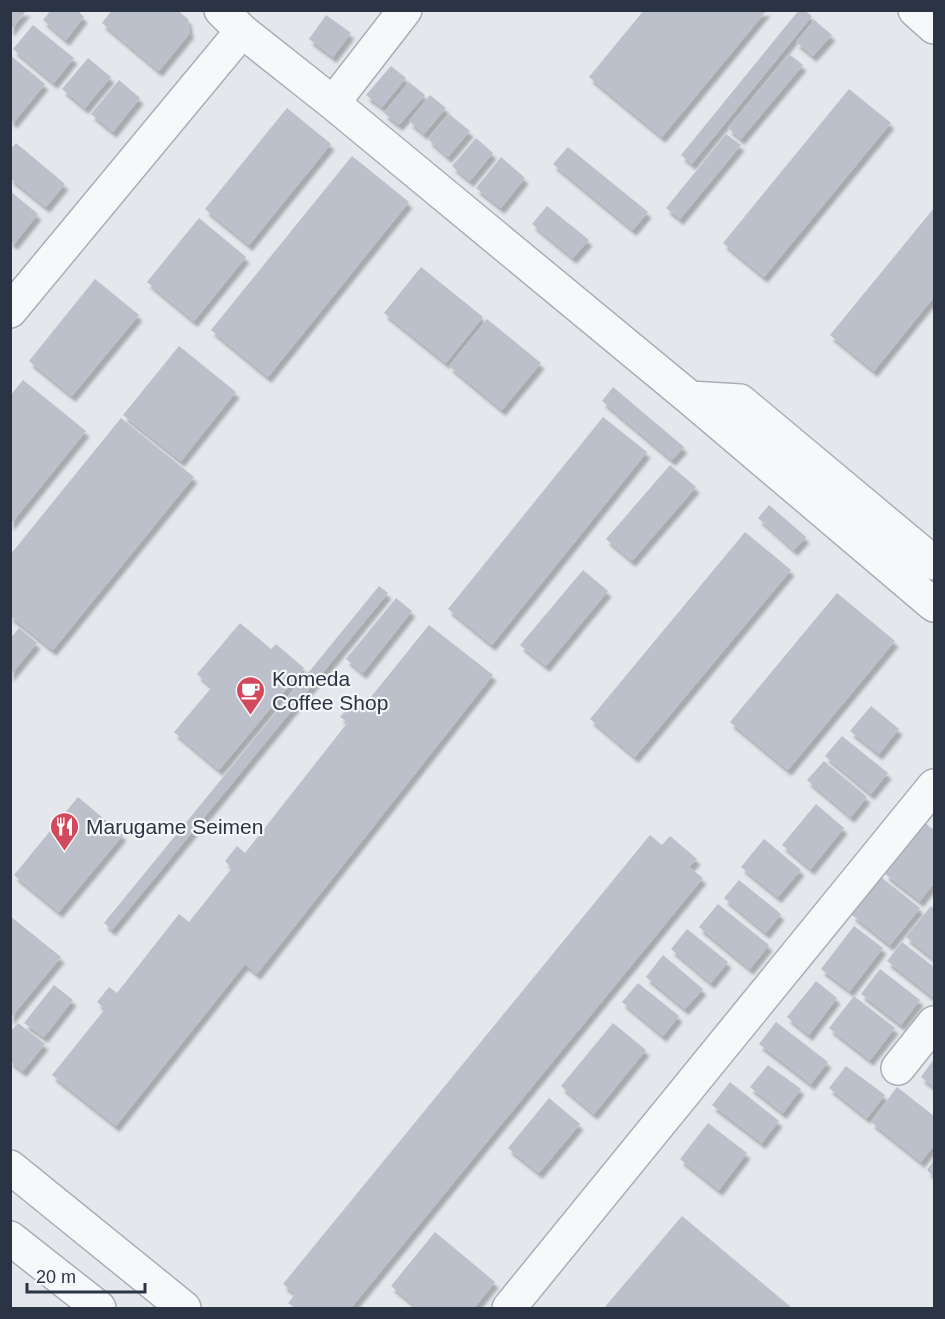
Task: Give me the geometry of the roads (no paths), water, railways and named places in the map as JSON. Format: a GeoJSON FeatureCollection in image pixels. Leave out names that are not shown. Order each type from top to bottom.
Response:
{"type":"FeatureCollection","features":[{"type":"Feature","properties":{"kind":"street"},"geometry":{"type":"LineString","coordinates":[[333,103],[405,10]]}},
{"type":"Feature","properties":{"kind":"street"},"geometry":{"type":"LineString","coordinates":[[915,10],[934,27]]}},
{"type":"Feature","properties":{"kind":"street"},"geometry":{"type":"LineString","coordinates":[[10,311],[232,21],[690,398],[934,605]]}},
{"type":"Feature","properties":{"kind":"street"},"geometry":{"type":"LineString","coordinates":[[690,398],[740,401],[934,563]]}},
{"type":"Feature","properties":{"kind":"street"},"geometry":{"type":"LineString","coordinates":[[509,1308],[934,786]]}},
{"type":"Feature","properties":{"kind":"street"},"geometry":{"type":"LineString","coordinates":[[898,1068],[934,1023]]}},
{"type":"Feature","properties":{"kind":"street"},"geometry":{"type":"LineString","coordinates":[[10,1167],[184,1308]]}},
{"type":"Feature","properties":{"kind":"street"},"geometry":{"type":"LineString","coordinates":[[10,1238],[99,1308]]}},
{"type":"Feature","properties":{"kind":"place","name":"Komeda Coffee Shop"},"geometry":{"type":"Point","coordinates":[251,716]}},
{"type":"Feature","properties":{"kind":"place","name":"Marugame Seimen"},"geometry":{"type":"Point","coordinates":[65,852]}}]}
